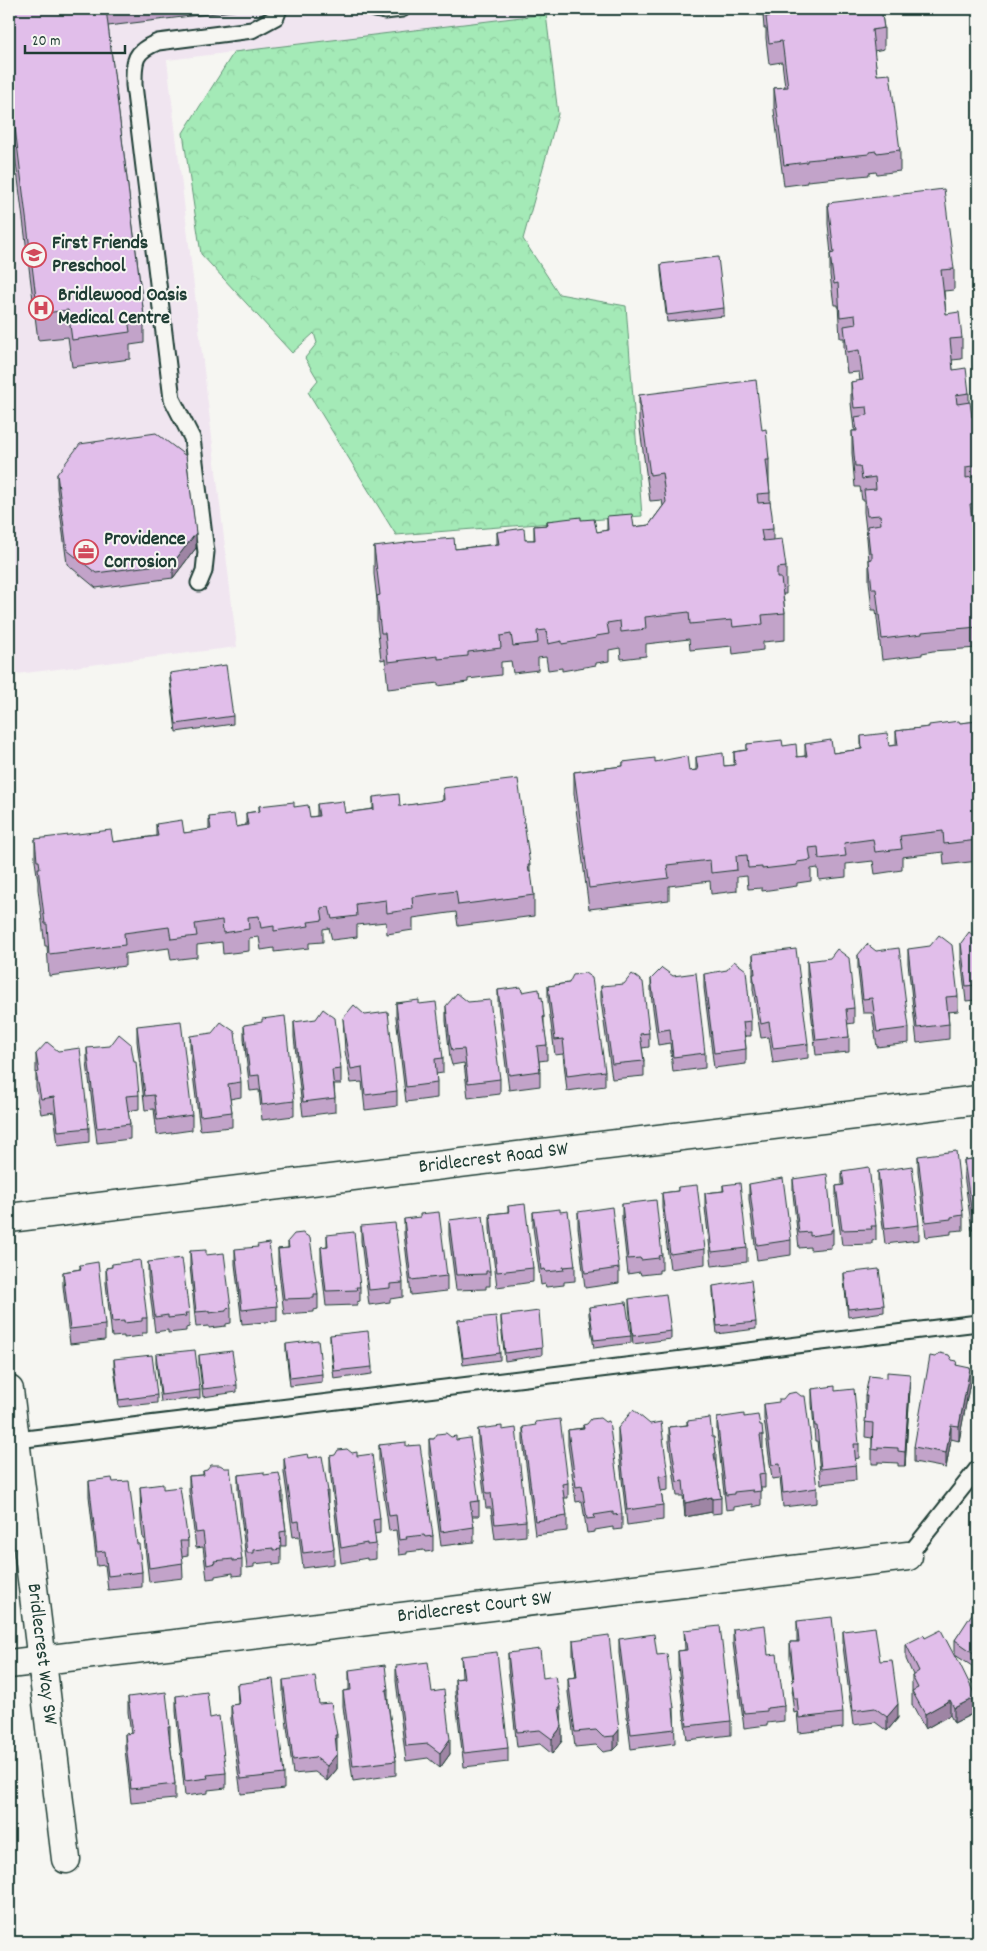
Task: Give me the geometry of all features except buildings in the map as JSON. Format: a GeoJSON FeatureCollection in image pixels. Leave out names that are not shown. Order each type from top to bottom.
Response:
{"type":"FeatureCollection","features":[{"type":"Feature","properties":{"kind":"street","name":"Bridlecrest Road SW"},"geometry":{"type":"LineString","coordinates":[[9,1218],[978,1100]]}},
{"type":"Feature","properties":{"kind":"street","name":"Bridlecrest Way SW"},"geometry":{"type":"LineString","coordinates":[[9,1390],[12,1441],[42,1660],[66,1859]]}},
{"type":"Feature","properties":{"kind":"street","name":"Bridlecrest Court SW"},"geometry":{"type":"LineString","coordinates":[[9,1664],[908,1556]]}},
{"type":"Feature","properties":{"kind":"lane"},"geometry":{"type":"LineString","coordinates":[[199,583],[204,571],[206,552],[192,438],[172,399],[134,85],[134,68],[136,56],[145,47],[158,42],[252,30],[276,17],[280,9]]}},
{"type":"Feature","properties":{"kind":"lane"},"geometry":{"type":"LineString","coordinates":[[376,9],[385,11],[402,9]]}},
{"type":"Feature","properties":{"kind":"lane"},"geometry":{"type":"LineString","coordinates":[[12,1441],[978,1323]]}},
{"type":"Feature","properties":{"kind":"lane"},"geometry":{"type":"LineString","coordinates":[[908,1556],[978,1468]]}},
{"type":"Feature","properties":{"kind":"shaded area"},"geometry":{"type":"Polygon","coordinates":[[[9,9],[594,9],[167,60],[237,647],[9,675],[9,9]]]}},
{"type":"Feature","properties":{"kind":"green space"},"geometry":{"type":"Polygon","coordinates":[[[546,14],[558,114],[523,239],[559,294],[626,306],[642,516],[396,535],[308,392],[318,380],[305,358],[317,343],[314,333],[292,353],[201,254],[183,133],[234,52],[546,14]]]}},
{"type":"Feature","properties":{"kind":"place","name":"First Friends Preschool"},"geometry":{"type":"Point","coordinates":[34,255]}},
{"type":"Feature","properties":{"kind":"place","name":"Bridlewood Oasis Medical Centre"},"geometry":{"type":"Point","coordinates":[41,308]}},
{"type":"Feature","properties":{"kind":"place","name":"Providence Corrosion"},"geometry":{"type":"Point","coordinates":[86,552]}}]}
